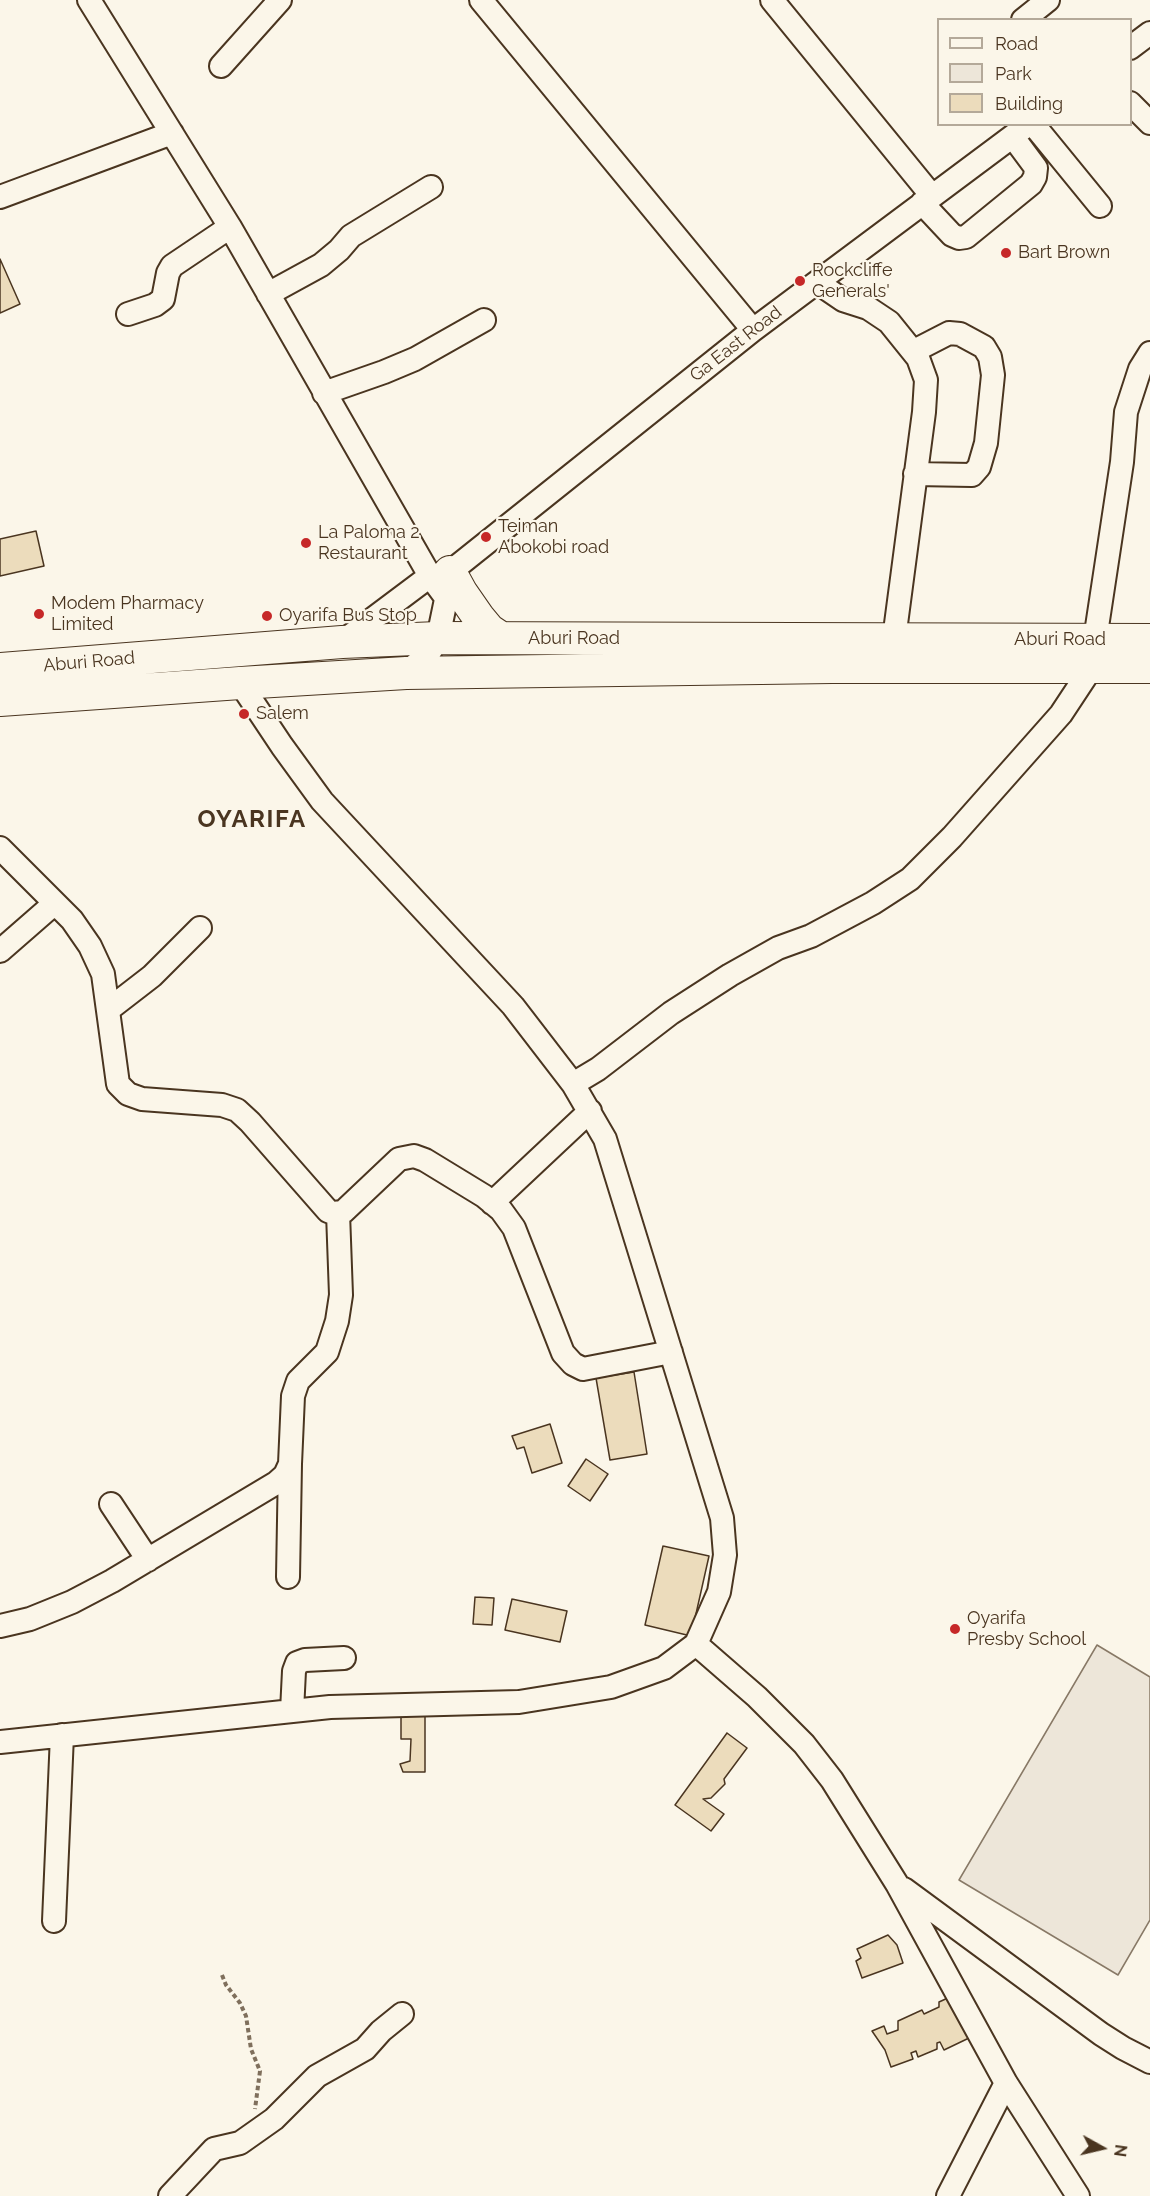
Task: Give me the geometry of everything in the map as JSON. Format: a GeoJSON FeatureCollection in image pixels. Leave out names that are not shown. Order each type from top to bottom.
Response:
{"type":"FeatureCollection","features":[{"type":"Feature","properties":{"kind":"highway"},"geometry":{"type":"LineString","coordinates":[[442,582],[466,601],[489,630],[501,638]]}},
{"type":"Feature","properties":{"kind":"highway","name":"Aburi Road"},"geometry":{"type":"LineString","coordinates":[[0,669],[342,642],[438,638],[894,639],[1094,653],[1150,667]]}},
{"type":"Feature","properties":{"kind":"highway","name":"Aburi Road"},"geometry":{"type":"LineString","coordinates":[[0,700],[240,682],[406,673],[832,667],[1094,653],[1150,640]]}},
{"type":"Feature","properties":{"kind":"street"},"geometry":{"type":"LineString","coordinates":[[89,0],[230,227],[324,393],[442,582],[438,638],[429,653],[406,673]]}},
{"type":"Feature","properties":{"kind":"street"},"geometry":{"type":"LineString","coordinates":[[221,66],[280,0]]}},
{"type":"Feature","properties":{"kind":"street"},"geometry":{"type":"LineString","coordinates":[[481,0],[753,330]]}},
{"type":"Feature","properties":{"kind":"street"},"geometry":{"type":"LineString","coordinates":[[1026,18],[1048,0]]}},
{"type":"Feature","properties":{"kind":"street"},"geometry":{"type":"LineString","coordinates":[[782,3],[952,235],[959,238],[966,237],[1031,184],[1036,168],[1025,129]]}},
{"type":"Feature","properties":{"kind":"street"},"geometry":{"type":"LineString","coordinates":[[1132,47],[1150,33]]}},
{"type":"Feature","properties":{"kind":"street"},"geometry":{"type":"LineString","coordinates":[[1132,104],[1150,123]]}},
{"type":"Feature","properties":{"kind":"street"},"geometry":{"type":"LineString","coordinates":[[1025,129],[1100,206]]}},
{"type":"Feature","properties":{"kind":"street","name":"Ga East Road"},"geometry":{"type":"LineString","coordinates":[[342,642],[442,582],[753,330],[1025,129]]}},
{"type":"Feature","properties":{"kind":"street"},"geometry":{"type":"LineString","coordinates":[[0,197],[172,133]]}},
{"type":"Feature","properties":{"kind":"street"},"geometry":{"type":"LineString","coordinates":[[268,294],[321,265],[351,236],[431,188]]}},
{"type":"Feature","properties":{"kind":"street"},"geometry":{"type":"LineString","coordinates":[[128,314],[155,305],[163,299],[168,273],[172,266],[230,227]]}},
{"type":"Feature","properties":{"kind":"street"},"geometry":{"type":"LineString","coordinates":[[818,283],[843,300],[868,309],[889,322],[914,351],[926,380],[894,639]]}},
{"type":"Feature","properties":{"kind":"street"},"geometry":{"type":"LineString","coordinates":[[324,393],[415,359],[484,320]]}},
{"type":"Feature","properties":{"kind":"street"},"geometry":{"type":"LineString","coordinates":[[914,351],[949,333],[960,334],[984,347],[990,357],[993,375],[986,443],[979,467],[972,475],[915,474]]}},
{"type":"Feature","properties":{"kind":"street"},"geometry":{"type":"LineString","coordinates":[[573,1084],[598,1069],[672,1013],[730,975],[778,948],[811,936],[873,903],[910,879],[952,837],[1060,714],[1094,653],[1122,462],[1126,412],[1140,369],[1150,353]]}},
{"type":"Feature","properties":{"kind":"street"},"geometry":{"type":"LineString","coordinates":[[0,1742],[330,1707],[519,1702],[611,1687],[664,1668],[696,1644],[719,1592],[725,1555],[722,1518],[605,1139],[573,1084],[513,1006],[322,801],[240,682]]}},
{"type":"Feature","properties":{"kind":"street"},"geometry":{"type":"LineString","coordinates":[[0,848],[72,920],[90,946],[103,974],[118,1084],[128,1094],[142,1099],[222,1105],[237,1110],[328,1211],[338,1214],[343,1212],[399,1158],[408,1156],[425,1160],[501,1210],[514,1228],[563,1353],[573,1364],[583,1369],[671,1352]]}},
{"type":"Feature","properties":{"kind":"street"},"geometry":{"type":"LineString","coordinates":[[0,951],[55,903]]}},
{"type":"Feature","properties":{"kind":"street"},"geometry":{"type":"LineString","coordinates":[[108,1010],[152,976],[200,928]]}},
{"type":"Feature","properties":{"kind":"street"},"geometry":{"type":"LineString","coordinates":[[492,1203],[590,1111]]}},
{"type":"Feature","properties":{"kind":"street"},"geometry":{"type":"LineString","coordinates":[[288,1577],[293,1396],[298,1381],[327,1352],[338,1321],[341,1295],[338,1214]]}},
{"type":"Feature","properties":{"kind":"street"},"geometry":{"type":"LineString","coordinates":[[0,1626],[30,1620],[72,1602],[148,1560],[276,1483],[285,1475],[290,1464]]}},
{"type":"Feature","properties":{"kind":"street"},"geometry":{"type":"LineString","coordinates":[[111,1504],[148,1560]]}},
{"type":"Feature","properties":{"kind":"street"},"geometry":{"type":"LineString","coordinates":[[696,1644],[757,1697],[804,1744],[832,1780],[897,1884],[1006,2083],[1078,2196]]}},
{"type":"Feature","properties":{"kind":"street"},"geometry":{"type":"LineString","coordinates":[[292,1711],[294,1671],[297,1663],[304,1660],[345,1658]]}},
{"type":"Feature","properties":{"kind":"street"},"geometry":{"type":"LineString","coordinates":[[54,1922],[62,1735]]}},
{"type":"Feature","properties":{"kind":"street"},"geometry":{"type":"LineString","coordinates":[[897,1884],[1101,2034],[1150,2062]]}},
{"type":"Feature","properties":{"kind":"street"},"geometry":{"type":"LineString","coordinates":[[170,2196],[214,2149],[240,2143],[274,2119],[317,2076],[365,2049],[381,2031],[402,2014]]}},
{"type":"Feature","properties":{"kind":"street"},"geometry":{"type":"LineString","coordinates":[[948,2196],[1006,2083]]}},
{"type":"Feature","properties":{"kind":"path"},"geometry":{"type":"LineString","coordinates":[[222,1975],[246,2016],[251,2049],[260,2071],[255,2096],[253,2134]]}},
{"type":"Feature","properties":{"kind":"green space"},"geometry":{"type":"Polygon","coordinates":[[[1097,1645],[1150,1677],[1150,1920],[1118,1975],[959,1880],[1097,1645]]]}},
{"type":"Feature","properties":{"kind":"building"},"geometry":{"type":"Polygon","coordinates":[[[0,259],[20,304],[0,313],[0,259]]]}},
{"type":"Feature","properties":{"kind":"building"},"geometry":{"type":"Polygon","coordinates":[[[36,531],[44,566],[0,576],[0,539],[36,531]]]}},
{"type":"Feature","properties":{"kind":"building"},"geometry":{"type":"Polygon","coordinates":[[[634,1372],[647,1454],[610,1460],[596,1378],[634,1372]]]}},
{"type":"Feature","properties":{"kind":"building"},"geometry":{"type":"Polygon","coordinates":[[[550,1424],[562,1463],[532,1473],[524,1447],[517,1449],[512,1436],[550,1424]]]}},
{"type":"Feature","properties":{"kind":"building"},"geometry":{"type":"Polygon","coordinates":[[[586,1459],[608,1474],[590,1501],[568,1486],[586,1459]]]}},
{"type":"Feature","properties":{"kind":"building"},"geometry":{"type":"Polygon","coordinates":[[[663,1546],[709,1556],[691,1636],[645,1625],[663,1546]]]}},
{"type":"Feature","properties":{"kind":"building"},"geometry":{"type":"Polygon","coordinates":[[[475,1597],[494,1598],[492,1625],[473,1624],[475,1597]]]}},
{"type":"Feature","properties":{"kind":"building"},"geometry":{"type":"Polygon","coordinates":[[[512,1599],[567,1611],[560,1642],[505,1630],[512,1599]]]}},
{"type":"Feature","properties":{"kind":"building"},"geometry":{"type":"Polygon","coordinates":[[[401,1715],[425,1715],[425,1772],[403,1772],[400,1764],[410,1761],[411,1739],[401,1739],[401,1715]]]}},
{"type":"Feature","properties":{"kind":"building"},"geometry":{"type":"Polygon","coordinates":[[[727,1733],[747,1748],[724,1779],[725,1784],[711,1798],[703,1799],[724,1814],[711,1831],[675,1805],[727,1733]]]}},
{"type":"Feature","properties":{"kind":"building"},"geometry":{"type":"Polygon","coordinates":[[[888,1935],[897,1945],[903,1963],[862,1978],[856,1961],[861,1958],[857,1949],[888,1935]]]}},
{"type":"Feature","properties":{"kind":"building"},"geometry":{"type":"Polygon","coordinates":[[[950,1997],[969,2038],[944,2050],[940,2042],[937,2043],[937,2049],[918,2057],[916,2051],[911,2053],[913,2059],[891,2067],[885,2050],[872,2031],[884,2026],[887,2034],[898,2030],[898,2021],[922,2010],[924,2014],[939,2007],[939,2002],[950,1997]]]}},
{"type":"Feature","properties":{"kind":"place","name":"Bart Brown"},"geometry":{"type":"Point","coordinates":[1006,253]}},
{"type":"Feature","properties":{"kind":"place","name":"Rockcliffe Generals'"},"geometry":{"type":"Point","coordinates":[800,281]}},
{"type":"Feature","properties":{"kind":"place","name":"Teiman Abokobi road"},"geometry":{"type":"Point","coordinates":[486,537]}},
{"type":"Feature","properties":{"kind":"place","name":"La Paloma 2 Restaurant"},"geometry":{"type":"Point","coordinates":[306,543]}},
{"type":"Feature","properties":{"kind":"place","name":"Modem Pharmacy Limited"},"geometry":{"type":"Point","coordinates":[39,614]}},
{"type":"Feature","properties":{"kind":"place","name":"Oyarifa Bus Stop"},"geometry":{"type":"Point","coordinates":[267,616]}},
{"type":"Feature","properties":{"kind":"place","name":"Salem"},"geometry":{"type":"Point","coordinates":[244,714]}},
{"type":"Feature","properties":{"kind":"place","name":"Oyarifa Presby School"},"geometry":{"type":"Point","coordinates":[955,1629]}},
{"type":"Feature","properties":{"kind":"district","name":"OYARIFA"},"geometry":{"type":"Point","coordinates":[252,820]}}]}
